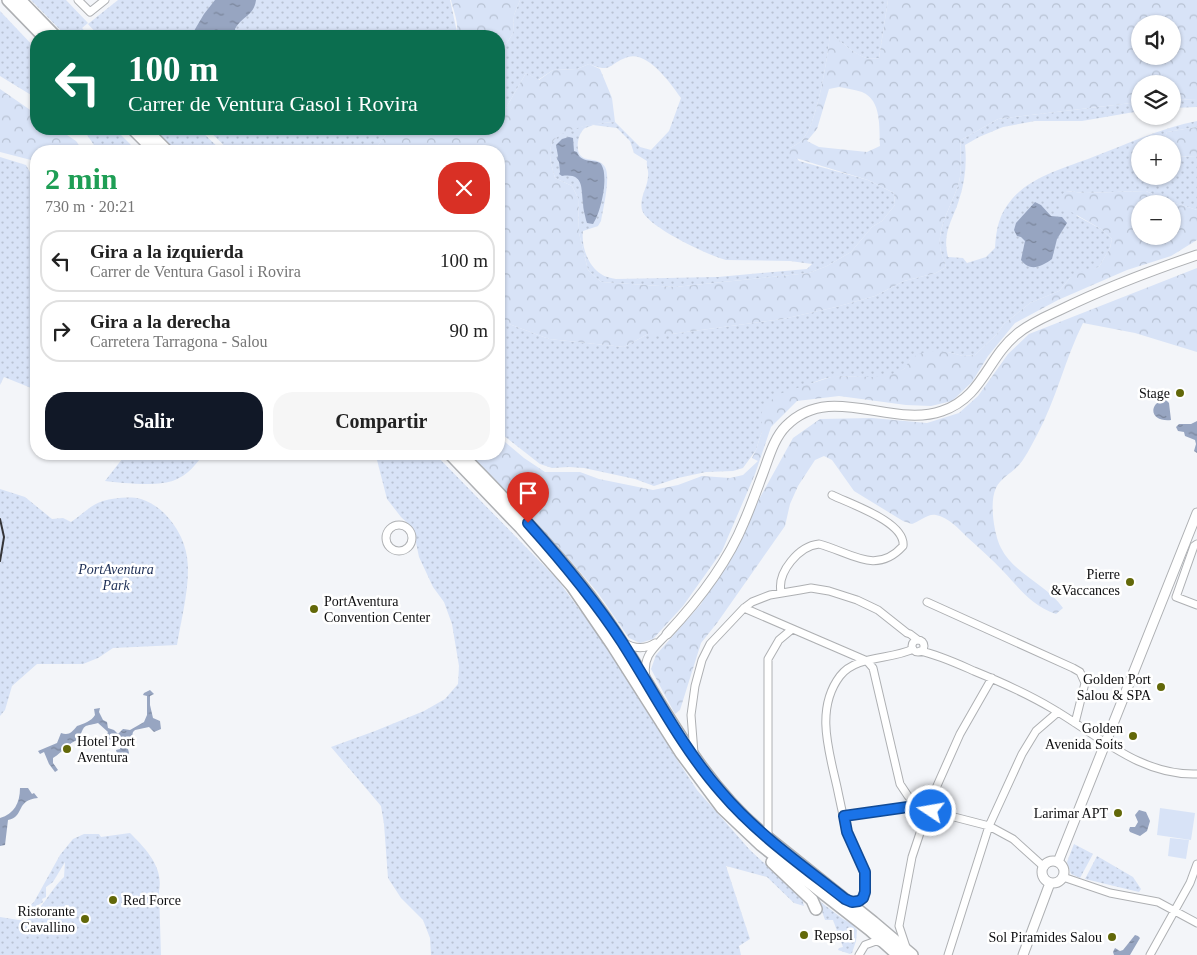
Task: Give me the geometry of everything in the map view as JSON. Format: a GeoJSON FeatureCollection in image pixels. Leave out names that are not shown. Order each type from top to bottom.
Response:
{"type":"FeatureCollection","features":[{"type":"Feature","properties":{"kind":"main road"},"geometry":{"type":"LineString","coordinates":[[8,0],[37,30]]}},
{"type":"Feature","properties":{"kind":"main road"},"geometry":{"type":"LineString","coordinates":[[20,0],[49,30]]}},
{"type":"Feature","properties":{"kind":"main road"},"geometry":{"type":"LineString","coordinates":[[139,135],[149,145]]}},
{"type":"Feature","properties":{"kind":"main road"},"geometry":{"type":"LineString","coordinates":[[151,135],[161,145]]}},
{"type":"Feature","properties":{"kind":"main road"},"geometry":{"type":"LineString","coordinates":[[456,460],[521,528],[572,586],[614,646],[680,753],[735,826],[812,900],[816,908]]}},
{"type":"Feature","properties":{"kind":"main road"},"geometry":{"type":"LineString","coordinates":[[467,460],[572,572],[621,640],[695,759],[721,793],[740,814],[845,899],[907,954]]}},
{"type":"Feature","properties":{"kind":"main road"},"geometry":{"type":"LineString","coordinates":[[722,808],[760,845],[887,945],[907,954]]}},
{"type":"Feature","properties":{"kind":"street"},"geometry":{"type":"LineString","coordinates":[[78,0],[90,12],[105,0]]}},
{"type":"Feature","properties":{"kind":"street"},"geometry":{"type":"LineString","coordinates":[[647,682],[645,664],[650,652],[706,588],[732,548],[778,437],[793,419],[804,412],[831,405],[908,415],[931,414],[943,411],[964,400],[975,389],[1007,344],[1023,329],[1109,287],[1197,255]]}},
{"type":"Feature","properties":{"kind":"street"},"geometry":{"type":"LineString","coordinates":[[781,592],[780,586],[790,565],[800,551],[812,545],[825,546],[866,560],[878,562],[888,559],[903,546],[901,536],[882,518],[832,495]]}},
{"type":"Feature","properties":{"kind":"street"},"geometry":{"type":"LineString","coordinates":[[1058,862],[1197,513]]}},
{"type":"Feature","properties":{"kind":"street"},"geometry":{"type":"LineString","coordinates":[[1176,597],[1194,546],[1197,543],[1186,540]]}},
{"type":"Feature","properties":{"kind":"street"},"geometry":{"type":"LineString","coordinates":[[695,759],[692,722],[695,686],[702,660],[710,644],[744,608],[759,598],[781,592],[811,588],[843,595],[878,610],[907,634],[910,634],[918,646],[992,678],[1058,712],[1131,758],[1173,773],[1197,774]]}},
{"type":"Feature","properties":{"kind":"street"},"geometry":{"type":"LineString","coordinates":[[1165,593],[1197,605]]}},
{"type":"Feature","properties":{"kind":"street"},"geometry":{"type":"LineString","coordinates":[[927,602],[1080,672],[1085,683],[1075,723]]}},
{"type":"Feature","properties":{"kind":"street"},"geometry":{"type":"LineString","coordinates":[[744,608],[791,630],[813,637],[867,661],[873,668],[900,784],[908,796],[916,805],[928,810],[989,826],[1013,839],[1044,866]]}},
{"type":"Feature","properties":{"kind":"street"},"geometry":{"type":"LineString","coordinates":[[768,838],[768,659],[779,640],[791,630]]}},
{"type":"Feature","properties":{"kind":"street"},"geometry":{"type":"LineString","coordinates":[[621,640],[631,647],[641,649],[651,646],[667,634]]}},
{"type":"Feature","properties":{"kind":"street"},"geometry":{"type":"LineString","coordinates":[[845,899],[852,902],[863,898],[865,892],[865,872],[847,832],[826,736],[825,716],[831,695],[839,677],[849,667],[918,646]]}},
{"type":"Feature","properties":{"kind":"street"},"geometry":{"type":"LineString","coordinates":[[907,954],[899,926],[912,857],[928,810],[960,734],[992,678]]}},
{"type":"Feature","properties":{"kind":"street"},"geometry":{"type":"LineString","coordinates":[[948,955],[989,826],[1022,754],[1036,731],[1058,712]]}},
{"type":"Feature","properties":{"kind":"street"},"geometry":{"type":"LineString","coordinates":[[677,731],[687,731],[692,722]]}},
{"type":"Feature","properties":{"kind":"street"},"geometry":{"type":"LineString","coordinates":[[844,816],[916,805]]}},
{"type":"Feature","properties":{"kind":"street"},"geometry":{"type":"LineString","coordinates":[[1050,862],[1058,862],[1063,867],[1063,877],[1056,883],[1050,883],[1043,876],[1044,866],[1050,862]]}},
{"type":"Feature","properties":{"kind":"street"},"geometry":{"type":"LineString","coordinates":[[1150,955],[1190,883],[1197,864]]}},
{"type":"Feature","properties":{"kind":"street"},"geometry":{"type":"LineString","coordinates":[[1063,877],[1110,893],[1158,902],[1197,923]]}},
{"type":"Feature","properties":{"kind":"street"},"geometry":{"type":"LineString","coordinates":[[1023,955],[1050,883]]}},
{"type":"Feature","properties":{"kind":"street"},"geometry":{"type":"LineString","coordinates":[[859,955],[865,945],[870,942],[876,941],[887,945]]}},
{"type":"Feature","properties":{"kind":"green space"},"geometry":{"type":"Polygon","coordinates":[[[31,0],[66,0],[88,23],[82,28],[84,30],[60,30],[31,0]]]}},
{"type":"Feature","properties":{"kind":"green space"},"geometry":{"type":"Polygon","coordinates":[[[118,0],[450,0],[457,30],[94,30],[88,24],[118,0]]]}},
{"type":"Feature","properties":{"kind":"green space"},"geometry":{"type":"Polygon","coordinates":[[[451,0],[520,0],[514,15],[513,33],[505,46],[505,30],[457,30],[451,0]]]}},
{"type":"Feature","properties":{"kind":"green space"},"geometry":{"type":"Polygon","coordinates":[[[520,0],[888,0],[879,58],[865,58],[830,34],[824,73],[813,119],[803,139],[790,148],[799,161],[868,180],[894,193],[895,205],[882,221],[872,227],[851,252],[827,266],[809,273],[675,287],[601,282],[588,270],[579,233],[578,198],[572,186],[555,178],[550,158],[551,146],[560,134],[569,130],[589,125],[615,122],[640,147],[651,150],[669,131],[681,98],[658,70],[636,56],[622,59],[606,68],[589,64],[577,69],[553,70],[538,80],[526,73],[505,108],[505,46],[513,33],[514,15],[520,0]],[[593,125],[581,132],[578,143],[578,151],[581,156],[600,162],[607,172],[606,193],[601,221],[598,226],[583,231],[586,255],[592,266],[601,274],[616,279],[718,277],[807,269],[812,264],[790,261],[726,260],[679,240],[654,224],[646,217],[641,205],[648,180],[647,161],[634,153],[630,141],[617,128],[593,125]]]}},
{"type":"Feature","properties":{"kind":"green space"},"geometry":{"type":"Polygon","coordinates":[[[888,0],[1197,0],[1197,99],[1181,100],[1181,75],[1131,75],[1131,103],[998,119],[961,140],[959,182],[941,229],[940,237],[941,250],[946,267],[936,273],[904,281],[875,296],[783,319],[671,334],[648,334],[624,347],[549,339],[505,324],[505,145],[378,145],[386,135],[505,135],[505,108],[526,73],[539,80],[553,70],[577,69],[589,64],[600,69],[612,98],[615,122],[578,128],[560,135],[554,140],[550,154],[555,178],[572,186],[578,198],[579,233],[588,270],[601,282],[675,287],[809,273],[827,266],[851,252],[872,227],[882,221],[895,205],[894,193],[868,180],[789,156],[790,148],[803,139],[813,119],[824,73],[830,33],[847,47],[866,58],[879,58],[888,0]],[[839,87],[829,89],[817,129],[807,141],[819,147],[867,152],[880,146],[876,108],[873,101],[862,92],[839,87]]]}},
{"type":"Feature","properties":{"kind":"green space"},"geometry":{"type":"Polygon","coordinates":[[[0,11],[30,43],[30,94],[0,76],[0,11]]]}},
{"type":"Feature","properties":{"kind":"green space"},"geometry":{"type":"Polygon","coordinates":[[[0,89],[30,110],[30,135],[67,135],[79,145],[30,145],[30,160],[0,152],[0,89]]]}},
{"type":"Feature","properties":{"kind":"green space"},"geometry":{"type":"Polygon","coordinates":[[[1197,99],[1197,107],[1181,108],[1181,100],[1197,99]]]}},
{"type":"Feature","properties":{"kind":"green space"},"geometry":{"type":"Polygon","coordinates":[[[1131,103],[1131,113],[1082,121],[1035,121],[1003,127],[965,145],[966,166],[963,186],[947,234],[946,248],[948,257],[963,258],[967,263],[986,257],[995,248],[997,228],[1004,210],[1012,199],[1029,184],[1131,142],[1131,185],[1181,185],[1181,157],[1197,156],[1197,210],[1181,205],[1181,195],[1155,195],[1146,191],[1085,193],[1066,191],[1077,216],[1101,229],[1112,239],[1110,248],[1099,267],[1070,278],[1059,291],[1030,303],[1004,324],[997,334],[975,355],[963,356],[948,352],[910,360],[904,369],[895,374],[875,377],[833,377],[807,385],[762,412],[762,431],[756,450],[743,468],[733,471],[706,472],[654,486],[635,479],[584,468],[552,468],[540,464],[505,437],[505,324],[549,339],[624,347],[648,334],[671,334],[783,319],[836,307],[875,296],[904,281],[936,273],[946,267],[940,245],[940,237],[941,229],[959,182],[961,140],[998,119],[1131,103]]]}},
{"type":"Feature","properties":{"kind":"green space"},"geometry":{"type":"Polygon","coordinates":[[[1197,121],[1197,127],[1167,132],[1166,135],[1150,135],[1197,121]]]}},
{"type":"Feature","properties":{"kind":"green space"},"geometry":{"type":"Polygon","coordinates":[[[1197,127],[1197,156],[1181,157],[1181,135],[1166,135],[1167,132],[1197,127]]]}},
{"type":"Feature","properties":{"kind":"green space"},"geometry":{"type":"Polygon","coordinates":[[[87,135],[121,135],[131,145],[94,145],[87,135]]]}},
{"type":"Feature","properties":{"kind":"green space"},"geometry":{"type":"Polygon","coordinates":[[[158,135],[205,135],[216,145],[168,145],[158,135]]]}},
{"type":"Feature","properties":{"kind":"green space"},"geometry":{"type":"Polygon","coordinates":[[[213,135],[386,135],[378,145],[224,145],[213,135]]]}},
{"type":"Feature","properties":{"kind":"green space"},"geometry":{"type":"Polygon","coordinates":[[[0,157],[26,165],[30,172],[30,388],[4,377],[0,385],[0,157]]]}},
{"type":"Feature","properties":{"kind":"green space"},"geometry":{"type":"Polygon","coordinates":[[[1066,191],[1085,193],[1146,191],[1155,195],[1131,195],[1131,245],[1181,245],[1181,205],[1197,210],[1197,240],[1171,256],[1127,270],[1058,300],[1015,323],[988,356],[972,382],[952,401],[931,406],[906,405],[839,396],[797,401],[771,427],[755,474],[722,551],[683,606],[653,639],[640,643],[629,638],[598,593],[569,559],[476,460],[505,460],[505,442],[545,472],[580,472],[599,479],[653,490],[678,485],[702,476],[730,478],[743,475],[758,461],[752,458],[762,431],[762,412],[769,402],[779,394],[834,376],[873,377],[892,374],[904,369],[910,360],[918,354],[930,351],[948,352],[963,356],[975,355],[997,334],[1004,324],[1030,303],[1059,291],[1070,278],[1079,272],[1099,267],[1110,248],[1112,239],[1101,229],[1061,206],[1059,197],[1066,191]]]}},
{"type":"Feature","properties":{"kind":"green space"},"geometry":{"type":"Polygon","coordinates":[[[1197,268],[1197,352],[1135,333],[1083,323],[1044,422],[1020,464],[996,488],[993,501],[993,518],[998,542],[1014,565],[1048,592],[1063,608],[1056,614],[1040,606],[1027,596],[994,562],[949,521],[940,516],[933,515],[912,524],[903,521],[854,491],[832,460],[824,456],[815,460],[798,486],[790,504],[785,526],[701,643],[680,710],[675,714],[651,669],[656,655],[701,604],[793,438],[820,419],[872,418],[927,423],[959,413],[978,396],[1008,354],[1029,334],[1197,268]]]}},
{"type":"Feature","properties":{"kind":"green space"},"geometry":{"type":"Polygon","coordinates":[[[121,460],[199,460],[180,478],[168,482],[141,484],[105,481],[121,460]]]}},
{"type":"Feature","properties":{"kind":"green space"},"geometry":{"type":"Polygon","coordinates":[[[377,460],[441,460],[557,579],[599,636],[697,790],[750,850],[802,898],[804,906],[794,903],[767,877],[726,866],[750,939],[739,946],[741,955],[431,955],[430,938],[423,920],[401,898],[388,878],[381,806],[331,747],[424,711],[445,699],[458,684],[459,666],[452,624],[444,602],[433,587],[419,557],[413,528],[401,517],[387,499],[377,460]]]}},
{"type":"Feature","properties":{"kind":"green space","name":"PortAventura Park"},"geometry":{"type":"Polygon","coordinates":[[[0,489],[25,497],[52,519],[63,518],[71,522],[95,505],[112,499],[141,499],[165,514],[182,539],[188,567],[187,590],[177,645],[113,648],[98,658],[83,664],[37,664],[12,686],[5,710],[0,716],[0,489]]]}},
{"type":"Feature","properties":{"kind":"green space"},"geometry":{"type":"Polygon","coordinates":[[[1160,808],[1195,813],[1191,840],[1157,835],[1160,808]]]}},
{"type":"Feature","properties":{"kind":"green space"},"geometry":{"type":"Polygon","coordinates":[[[130,833],[152,859],[159,874],[161,955],[0,955],[0,917],[25,921],[36,912],[64,877],[65,862],[53,882],[46,887],[46,897],[42,899],[43,902],[38,905],[32,915],[22,919],[19,916],[34,902],[60,855],[73,839],[84,834],[99,834],[101,837],[130,833]]]}},
{"type":"Feature","properties":{"kind":"green space"},"geometry":{"type":"Polygon","coordinates":[[[1170,838],[1189,840],[1186,859],[1168,856],[1170,838]]]}},
{"type":"Feature","properties":{"kind":"green space"},"geometry":{"type":"Polygon","coordinates":[[[1074,844],[1093,854],[1080,878],[1071,874],[1067,862],[1074,844]]]}},
{"type":"Feature","properties":{"kind":"green space"},"geometry":{"type":"Polygon","coordinates":[[[1097,856],[1133,877],[1141,889],[1139,892],[1085,879],[1097,856]]]}},
{"type":"Feature","properties":{"kind":"green space"},"geometry":{"type":"Polygon","coordinates":[[[818,900],[851,923],[857,930],[852,953],[838,950],[843,947],[833,920],[825,920],[818,900]]]}},
{"type":"Feature","properties":{"kind":"water"},"geometry":{"type":"Polygon","coordinates":[[[215,0],[256,0],[253,9],[235,30],[195,30],[215,0]]]}},
{"type":"Feature","properties":{"kind":"water"},"geometry":{"type":"Polygon","coordinates":[[[573,138],[574,151],[581,158],[600,163],[603,168],[603,193],[599,211],[593,224],[587,223],[578,179],[559,174],[556,145],[562,139],[573,138]]]}},
{"type":"Feature","properties":{"kind":"water"},"geometry":{"type":"Polygon","coordinates":[[[1035,202],[1041,205],[1051,216],[1062,217],[1067,223],[1057,239],[1052,259],[1040,266],[1032,267],[1024,264],[1021,260],[1025,241],[1017,236],[1014,230],[1016,223],[1035,202]]]}},
{"type":"Feature","properties":{"kind":"water"},"geometry":{"type":"Polygon","coordinates":[[[1162,399],[1169,403],[1171,420],[1160,419],[1154,414],[1154,407],[1162,399]]]}},
{"type":"Feature","properties":{"kind":"water"},"geometry":{"type":"Polygon","coordinates":[[[1197,421],[1197,453],[1194,451],[1195,440],[1185,436],[1184,432],[1178,431],[1176,427],[1179,424],[1191,424],[1197,421]]]}},
{"type":"Feature","properties":{"kind":"water"},"geometry":{"type":"Polygon","coordinates":[[[150,690],[154,694],[150,696],[153,718],[160,721],[161,729],[154,732],[149,727],[135,730],[131,740],[125,743],[129,753],[126,759],[118,757],[116,750],[120,749],[121,739],[108,739],[106,736],[108,732],[98,723],[85,727],[79,739],[53,758],[53,763],[58,770],[55,772],[44,752],[40,754],[38,751],[57,743],[61,733],[70,733],[77,726],[92,719],[95,715],[94,709],[100,708],[99,712],[103,720],[107,722],[108,728],[118,734],[123,729],[130,730],[144,722],[147,715],[147,696],[143,695],[150,690]]]}},
{"type":"Feature","properties":{"kind":"water"},"geometry":{"type":"Polygon","coordinates":[[[20,788],[28,788],[38,798],[26,802],[17,816],[8,820],[5,845],[0,846],[0,818],[9,814],[15,807],[19,798],[20,788]]]}},
{"type":"Feature","properties":{"kind":"water"},"geometry":{"type":"Polygon","coordinates":[[[1139,810],[1146,812],[1150,821],[1147,831],[1140,836],[1129,830],[1130,827],[1135,827],[1138,822],[1135,815],[1139,810]]]}},
{"type":"Feature","properties":{"kind":"water"},"geometry":{"type":"Polygon","coordinates":[[[1135,935],[1140,938],[1130,955],[1114,955],[1115,948],[1120,951],[1123,950],[1135,935]]]}},
{"type":"Feature","properties":{"kind":"railway"},"geometry":{"type":"LineString","coordinates":[[0,519],[4,537],[0,561]]}},
{"type":"Feature","properties":{"kind":"place","name":"Stage"},"geometry":{"type":"Point","coordinates":[1180,393]}},
{"type":"Feature","properties":{"kind":"place","name":"Pierre &Vaccances"},"geometry":{"type":"Point","coordinates":[1130,582]}},
{"type":"Feature","properties":{"kind":"place","name":"PortAventura Convention Center"},"geometry":{"type":"Point","coordinates":[314,609]}},
{"type":"Feature","properties":{"kind":"place","name":"Golden Port Salou & SPA"},"geometry":{"type":"Point","coordinates":[1161,687]}},
{"type":"Feature","properties":{"kind":"place","name":"Golden Avenida Soits"},"geometry":{"type":"Point","coordinates":[1133,736]}},
{"type":"Feature","properties":{"kind":"place","name":"Hotel Port Aventura"},"geometry":{"type":"Point","coordinates":[67,749]}},
{"type":"Feature","properties":{"kind":"place","name":"Larimar APT"},"geometry":{"type":"Point","coordinates":[1118,813]}},
{"type":"Feature","properties":{"kind":"place","name":"Red Force"},"geometry":{"type":"Point","coordinates":[113,900]}},
{"type":"Feature","properties":{"kind":"place","name":"Ristorante Cavallino"},"geometry":{"type":"Point","coordinates":[85,919]}},
{"type":"Feature","properties":{"kind":"place","name":"Repsol"},"geometry":{"type":"Point","coordinates":[804,935]}},
{"type":"Feature","properties":{"kind":"place","name":"Sol Piramides Salou"},"geometry":{"type":"Point","coordinates":[1112,937]}},
{"type":"Feature","properties":{"kind":"route"},"geometry":{"type":"LineString","coordinates":[[528,523],[572,572],[595,602],[621,640],[687,747],[721,793],[758,830],[845,899],[852,902],[863,898],[865,892],[865,872],[847,832],[844,816],[915,806],[916,804],[925,804],[930,807],[931,811]]}}]}
